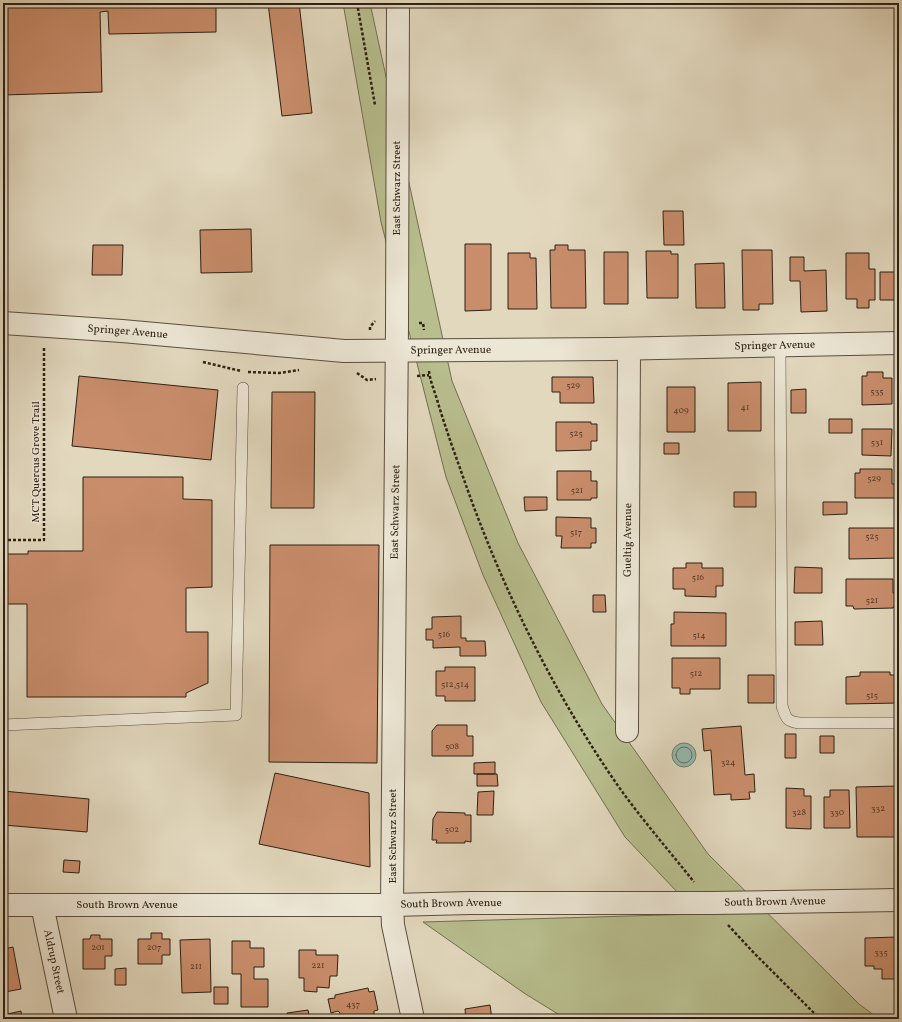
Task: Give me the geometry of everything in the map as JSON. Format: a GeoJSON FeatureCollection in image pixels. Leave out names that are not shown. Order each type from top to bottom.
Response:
{"type":"FeatureCollection","features":[{"type":"Feature","properties":{"kind":"street","name":"East Schwarz Street"},"geometry":{"type":"LineString","coordinates":[[398,3],[397,351],[392,905],[393,925],[413,1019]]}},
{"type":"Feature","properties":{"kind":"street","name":"Springer Avenue"},"geometry":{"type":"LineString","coordinates":[[3,323],[344,351],[629,349],[899,343]]}},
{"type":"Feature","properties":{"kind":"street","name":"Gueltig Avenue"},"geometry":{"type":"LineString","coordinates":[[627,731],[629,349]]}},
{"type":"Feature","properties":{"kind":"street","name":"South Brown Avenue"},"geometry":{"type":"LineString","coordinates":[[3,905],[392,905],[470,903],[710,903],[899,900]]}},
{"type":"Feature","properties":{"kind":"street","name":"Aldrup Street"},"geometry":{"type":"LineString","coordinates":[[42,905],[66,1019]]}},
{"type":"Feature","properties":{"kind":"lane"},"geometry":{"type":"LineString","coordinates":[[780,346],[782,706],[784,713],[790,722],[799,723],[899,723]]}},
{"type":"Feature","properties":{"kind":"lane"},"geometry":{"type":"LineString","coordinates":[[3,725],[236,715],[243,388]]}},
{"type":"Feature","properties":{"kind":"path","name":"MCT Quercus Grove Trail"},"geometry":{"type":"LineString","coordinates":[[3,540],[44,540],[44,342]]}},
{"type":"Feature","properties":{"kind":"path"},"geometry":{"type":"LineString","coordinates":[[429,375],[474,511],[500,573],[543,661],[567,706],[613,779],[696,886]]}},
{"type":"Feature","properties":{"kind":"path"},"geometry":{"type":"LineString","coordinates":[[725,920],[754,953],[820,1019]]}},
{"type":"Feature","properties":{"kind":"green space"},"geometry":{"type":"Polygon","coordinates":[[[343,3],[370,3],[452,381],[518,543],[602,704],[708,854],[859,1004],[879,1019],[566,1019],[524,993],[423,922],[698,914],[625,837],[541,702],[483,575],[446,477],[381,222],[343,3]]]}},
{"type":"Feature","properties":{"kind":"water"},"geometry":{"type":"Polygon","coordinates":[[[684,743],[689,744],[695,750],[695,760],[689,766],[684,767],[679,766],[673,760],[672,755],[673,750],[679,744],[684,743]]]}},
{"type":"Feature","properties":{"kind":"building"},"geometry":{"type":"Polygon","coordinates":[[[3,3],[216,3],[216,32],[109,34],[108,11],[100,12],[102,92],[3,95],[3,3]]]}},
{"type":"Feature","properties":{"kind":"building"},"geometry":{"type":"Polygon","coordinates":[[[268,3],[299,3],[312,113],[282,116],[268,3]]]}},
{"type":"Feature","properties":{"kind":"building"},"geometry":{"type":"Polygon","coordinates":[[[663,211],[683,211],[684,245],[664,245],[663,211]]]}},
{"type":"Feature","properties":{"kind":"building"},"geometry":{"type":"Polygon","coordinates":[[[251,229],[252,272],[201,273],[200,230],[251,229]]]}},
{"type":"Feature","properties":{"kind":"building"},"geometry":{"type":"Polygon","coordinates":[[[465,244],[491,244],[491,310],[465,311],[465,244]]]}},
{"type":"Feature","properties":{"kind":"building"},"geometry":{"type":"Polygon","coordinates":[[[93,245],[123,245],[122,275],[92,275],[93,245]]]}},
{"type":"Feature","properties":{"kind":"building"},"geometry":{"type":"Polygon","coordinates":[[[555,245],[568,245],[568,250],[585,250],[586,308],[551,308],[550,250],[555,250],[555,245]]]}},
{"type":"Feature","properties":{"kind":"building"},"geometry":{"type":"Polygon","coordinates":[[[742,250],[772,250],[773,304],[759,304],[759,310],[743,310],[742,250]]]}},
{"type":"Feature","properties":{"kind":"building"},"geometry":{"type":"Polygon","coordinates":[[[646,251],[671,251],[671,254],[678,254],[678,298],[647,298],[646,251]]]}},
{"type":"Feature","properties":{"kind":"building"},"geometry":{"type":"Polygon","coordinates":[[[604,252],[628,252],[628,304],[604,304],[604,252]]]}},
{"type":"Feature","properties":{"kind":"building"},"geometry":{"type":"Polygon","coordinates":[[[508,253],[530,253],[530,258],[536,258],[537,309],[508,309],[508,253]]]}},
{"type":"Feature","properties":{"kind":"building"},"geometry":{"type":"Polygon","coordinates":[[[846,253],[869,253],[869,269],[875,269],[875,300],[869,300],[869,308],[857,308],[857,299],[846,299],[846,253]]]}},
{"type":"Feature","properties":{"kind":"building"},"geometry":{"type":"Polygon","coordinates":[[[790,257],[804,257],[804,271],[826,270],[827,311],[801,312],[800,281],[790,281],[790,257]]]}},
{"type":"Feature","properties":{"kind":"building"},"geometry":{"type":"Polygon","coordinates":[[[724,263],[725,308],[696,308],[695,264],[724,263]]]}},
{"type":"Feature","properties":{"kind":"building"},"geometry":{"type":"Polygon","coordinates":[[[880,272],[899,272],[899,300],[880,300],[880,272]]]}},
{"type":"Feature","properties":{"kind":"building"},"geometry":{"type":"Polygon","coordinates":[[[867,372],[883,372],[883,378],[892,378],[892,404],[862,405],[862,376],[867,376],[867,372]]]}},
{"type":"Feature","properties":{"kind":"building"},"geometry":{"type":"Polygon","coordinates":[[[79,376],[218,390],[211,460],[72,446],[79,376]]]}},
{"type":"Feature","properties":{"kind":"building"},"geometry":{"type":"Polygon","coordinates":[[[552,377],[593,377],[594,403],[560,403],[560,392],[552,392],[552,377]]]}},
{"type":"Feature","properties":{"kind":"building"},"geometry":{"type":"Polygon","coordinates":[[[761,382],[761,431],[728,431],[728,383],[761,382]]]}},
{"type":"Feature","properties":{"kind":"building"},"geometry":{"type":"Polygon","coordinates":[[[667,387],[695,387],[695,432],[667,432],[667,387]]]}},
{"type":"Feature","properties":{"kind":"building"},"geometry":{"type":"Polygon","coordinates":[[[806,389],[806,413],[791,413],[791,390],[806,389]]]}},
{"type":"Feature","properties":{"kind":"building"},"geometry":{"type":"Polygon","coordinates":[[[272,392],[315,392],[314,508],[271,508],[272,392]]]}},
{"type":"Feature","properties":{"kind":"building"},"geometry":{"type":"Polygon","coordinates":[[[829,419],[852,419],[852,433],[829,433],[829,419]]]}},
{"type":"Feature","properties":{"kind":"building"},"geometry":{"type":"Polygon","coordinates":[[[556,422],[591,422],[591,424],[597,424],[597,441],[591,441],[591,450],[556,451],[556,422]]]}},
{"type":"Feature","properties":{"kind":"building"},"geometry":{"type":"Polygon","coordinates":[[[862,429],[892,429],[891,456],[862,455],[862,429]]]}},
{"type":"Feature","properties":{"kind":"building"},"geometry":{"type":"Polygon","coordinates":[[[664,443],[679,443],[679,454],[664,454],[664,443]]]}},
{"type":"Feature","properties":{"kind":"building"},"geometry":{"type":"Polygon","coordinates":[[[860,469],[892,469],[892,484],[895,484],[895,498],[855,498],[855,473],[860,473],[860,469]]]}},
{"type":"Feature","properties":{"kind":"building"},"geometry":{"type":"Polygon","coordinates":[[[557,471],[591,471],[591,481],[597,481],[597,498],[591,498],[591,500],[557,500],[557,471]]]}},
{"type":"Feature","properties":{"kind":"building"},"geometry":{"type":"Polygon","coordinates":[[[83,477],[183,477],[183,499],[212,500],[212,587],[186,588],[186,632],[208,632],[208,683],[186,693],[186,697],[27,697],[27,604],[5,604],[5,554],[28,554],[28,551],[83,551],[83,477]]]}},
{"type":"Feature","properties":{"kind":"building"},"geometry":{"type":"Polygon","coordinates":[[[734,492],[756,492],[756,507],[734,507],[734,492]]]}},
{"type":"Feature","properties":{"kind":"building"},"geometry":{"type":"Polygon","coordinates":[[[524,497],[547,497],[547,510],[525,511],[524,497]]]}},
{"type":"Feature","properties":{"kind":"building"},"geometry":{"type":"Polygon","coordinates":[[[823,502],[847,502],[847,514],[823,515],[823,502]]]}},
{"type":"Feature","properties":{"kind":"building"},"geometry":{"type":"Polygon","coordinates":[[[556,517],[591,518],[591,528],[596,528],[596,543],[591,543],[591,548],[561,548],[562,536],[556,536],[556,517]]]}},
{"type":"Feature","properties":{"kind":"building"},"geometry":{"type":"Polygon","coordinates":[[[849,528],[895,528],[895,543],[899,543],[899,558],[849,559],[849,528]]]}},
{"type":"Feature","properties":{"kind":"building"},"geometry":{"type":"Polygon","coordinates":[[[270,545],[379,545],[377,763],[269,762],[270,545]]]}},
{"type":"Feature","properties":{"kind":"building"},"geometry":{"type":"Polygon","coordinates":[[[686,563],[702,563],[702,568],[723,568],[723,586],[716,586],[716,597],[685,596],[685,589],[673,589],[673,568],[686,568],[686,563]]]}},
{"type":"Feature","properties":{"kind":"building"},"geometry":{"type":"Polygon","coordinates":[[[795,567],[822,568],[822,593],[794,593],[795,567]]]}},
{"type":"Feature","properties":{"kind":"building"},"geometry":{"type":"Polygon","coordinates":[[[846,579],[893,579],[893,593],[898,593],[898,607],[854,609],[853,606],[846,606],[846,579]]]}},
{"type":"Feature","properties":{"kind":"building"},"geometry":{"type":"Polygon","coordinates":[[[593,595],[605,595],[606,612],[593,612],[593,595]]]}},
{"type":"Feature","properties":{"kind":"building"},"geometry":{"type":"Polygon","coordinates":[[[674,612],[726,613],[726,646],[671,646],[671,624],[674,624],[674,612]]]}},
{"type":"Feature","properties":{"kind":"building"},"geometry":{"type":"Polygon","coordinates":[[[461,616],[461,638],[466,638],[466,641],[485,641],[486,656],[460,656],[460,647],[433,648],[433,640],[426,640],[426,629],[432,629],[432,617],[461,616]]]}},
{"type":"Feature","properties":{"kind":"building"},"geometry":{"type":"Polygon","coordinates":[[[822,621],[823,645],[795,645],[795,622],[822,621]]]}},
{"type":"Feature","properties":{"kind":"building"},"geometry":{"type":"Polygon","coordinates":[[[672,658],[720,658],[720,689],[690,689],[690,694],[680,694],[680,688],[672,688],[672,658]]]}},
{"type":"Feature","properties":{"kind":"building"},"geometry":{"type":"Polygon","coordinates":[[[445,667],[475,667],[475,701],[445,701],[445,696],[436,696],[436,671],[445,671],[445,667]]]}},
{"type":"Feature","properties":{"kind":"building"},"geometry":{"type":"Polygon","coordinates":[[[860,672],[890,672],[890,675],[896,675],[896,687],[898,687],[899,703],[846,704],[846,677],[860,676],[860,672]]]}},
{"type":"Feature","properties":{"kind":"building"},"geometry":{"type":"Polygon","coordinates":[[[748,675],[774,675],[774,703],[748,703],[748,675]]]}},
{"type":"Feature","properties":{"kind":"building"},"geometry":{"type":"Polygon","coordinates":[[[437,725],[467,725],[467,736],[473,736],[473,756],[432,756],[432,731],[437,725]]]}},
{"type":"Feature","properties":{"kind":"building"},"geometry":{"type":"Polygon","coordinates":[[[741,726],[745,775],[754,774],[755,792],[749,792],[750,799],[731,800],[731,794],[714,795],[711,750],[704,751],[702,729],[741,726]]]}},
{"type":"Feature","properties":{"kind":"building"},"geometry":{"type":"Polygon","coordinates":[[[785,734],[796,734],[796,758],[785,758],[785,734]]]}},
{"type":"Feature","properties":{"kind":"building"},"geometry":{"type":"Polygon","coordinates":[[[820,736],[834,736],[834,753],[820,753],[820,736]]]}},
{"type":"Feature","properties":{"kind":"building"},"geometry":{"type":"Polygon","coordinates":[[[495,762],[495,774],[474,774],[474,763],[495,762]]]}},
{"type":"Feature","properties":{"kind":"building"},"geometry":{"type":"Polygon","coordinates":[[[275,773],[369,793],[370,867],[259,844],[275,773]]]}},
{"type":"Feature","properties":{"kind":"building"},"geometry":{"type":"Polygon","coordinates":[[[477,774],[497,774],[498,786],[477,786],[477,774]]]}},
{"type":"Feature","properties":{"kind":"building"},"geometry":{"type":"Polygon","coordinates":[[[898,786],[899,837],[857,837],[856,787],[898,786]]]}},
{"type":"Feature","properties":{"kind":"building"},"geometry":{"type":"Polygon","coordinates":[[[786,788],[804,789],[804,796],[811,796],[811,829],[786,828],[786,788]]]}},
{"type":"Feature","properties":{"kind":"building"},"geometry":{"type":"Polygon","coordinates":[[[830,790],[849,790],[850,828],[824,828],[824,797],[830,797],[830,790]]]}},
{"type":"Feature","properties":{"kind":"building"},"geometry":{"type":"Polygon","coordinates":[[[3,791],[89,799],[87,832],[3,825],[3,791]]]}},
{"type":"Feature","properties":{"kind":"building"},"geometry":{"type":"Polygon","coordinates":[[[494,791],[493,815],[477,815],[478,792],[494,791]]]}},
{"type":"Feature","properties":{"kind":"building"},"geometry":{"type":"Polygon","coordinates":[[[437,812],[465,813],[465,815],[471,815],[471,842],[436,843],[437,840],[432,840],[433,819],[437,812]]]}},
{"type":"Feature","properties":{"kind":"building"},"geometry":{"type":"Polygon","coordinates":[[[64,860],[80,861],[79,873],[63,872],[64,860]]]}},
{"type":"Feature","properties":{"kind":"building"},"geometry":{"type":"Polygon","coordinates":[[[151,933],[162,933],[162,939],[170,939],[170,955],[162,955],[162,964],[138,964],[138,939],[151,939],[151,933]]]}},
{"type":"Feature","properties":{"kind":"building"},"geometry":{"type":"Polygon","coordinates":[[[91,935],[100,935],[100,939],[112,939],[112,956],[105,956],[105,969],[83,969],[83,939],[90,939],[91,935]]]}},
{"type":"Feature","properties":{"kind":"building"},"geometry":{"type":"Polygon","coordinates":[[[897,937],[897,979],[882,979],[882,969],[874,969],[874,966],[865,966],[865,938],[897,937]]]}},
{"type":"Feature","properties":{"kind":"building"},"geometry":{"type":"Polygon","coordinates":[[[210,939],[211,992],[182,993],[180,940],[210,939]]]}},
{"type":"Feature","properties":{"kind":"building"},"geometry":{"type":"Polygon","coordinates":[[[232,941],[250,941],[250,948],[264,948],[264,967],[254,967],[254,979],[268,979],[268,1007],[241,1007],[241,974],[232,974],[232,941]]]}},
{"type":"Feature","properties":{"kind":"building"},"geometry":{"type":"Polygon","coordinates":[[[3,946],[4,949],[13,947],[21,989],[5,992],[3,987],[3,946]]]}},
{"type":"Feature","properties":{"kind":"building"},"geometry":{"type":"Polygon","coordinates":[[[299,950],[316,950],[316,955],[338,955],[337,976],[330,976],[329,988],[317,987],[317,992],[304,991],[304,978],[299,978],[299,950]]]}},
{"type":"Feature","properties":{"kind":"building"},"geometry":{"type":"Polygon","coordinates":[[[126,968],[126,985],[115,985],[115,969],[126,968]]]}},
{"type":"Feature","properties":{"kind":"building"},"geometry":{"type":"Polygon","coordinates":[[[214,987],[228,987],[228,1004],[214,1004],[214,987]]]}},
{"type":"Feature","properties":{"kind":"building"},"geometry":{"type":"Polygon","coordinates":[[[368,988],[369,992],[374,991],[378,1010],[374,1011],[374,1014],[350,1019],[341,1019],[338,1011],[331,1013],[328,999],[335,998],[335,995],[368,988]]]}},
{"type":"Feature","properties":{"kind":"building"},"geometry":{"type":"Polygon","coordinates":[[[490,1005],[492,1019],[466,1019],[465,1009],[490,1005]]]}},
{"type":"Feature","properties":{"kind":"building"},"geometry":{"type":"Polygon","coordinates":[[[308,1010],[310,1019],[288,1019],[287,1013],[308,1010]]]}},
{"type":"Feature","properties":{"kind":"building"},"geometry":{"type":"Polygon","coordinates":[[[21,1011],[22,1019],[3,1019],[3,1015],[21,1011]]]}}]}
